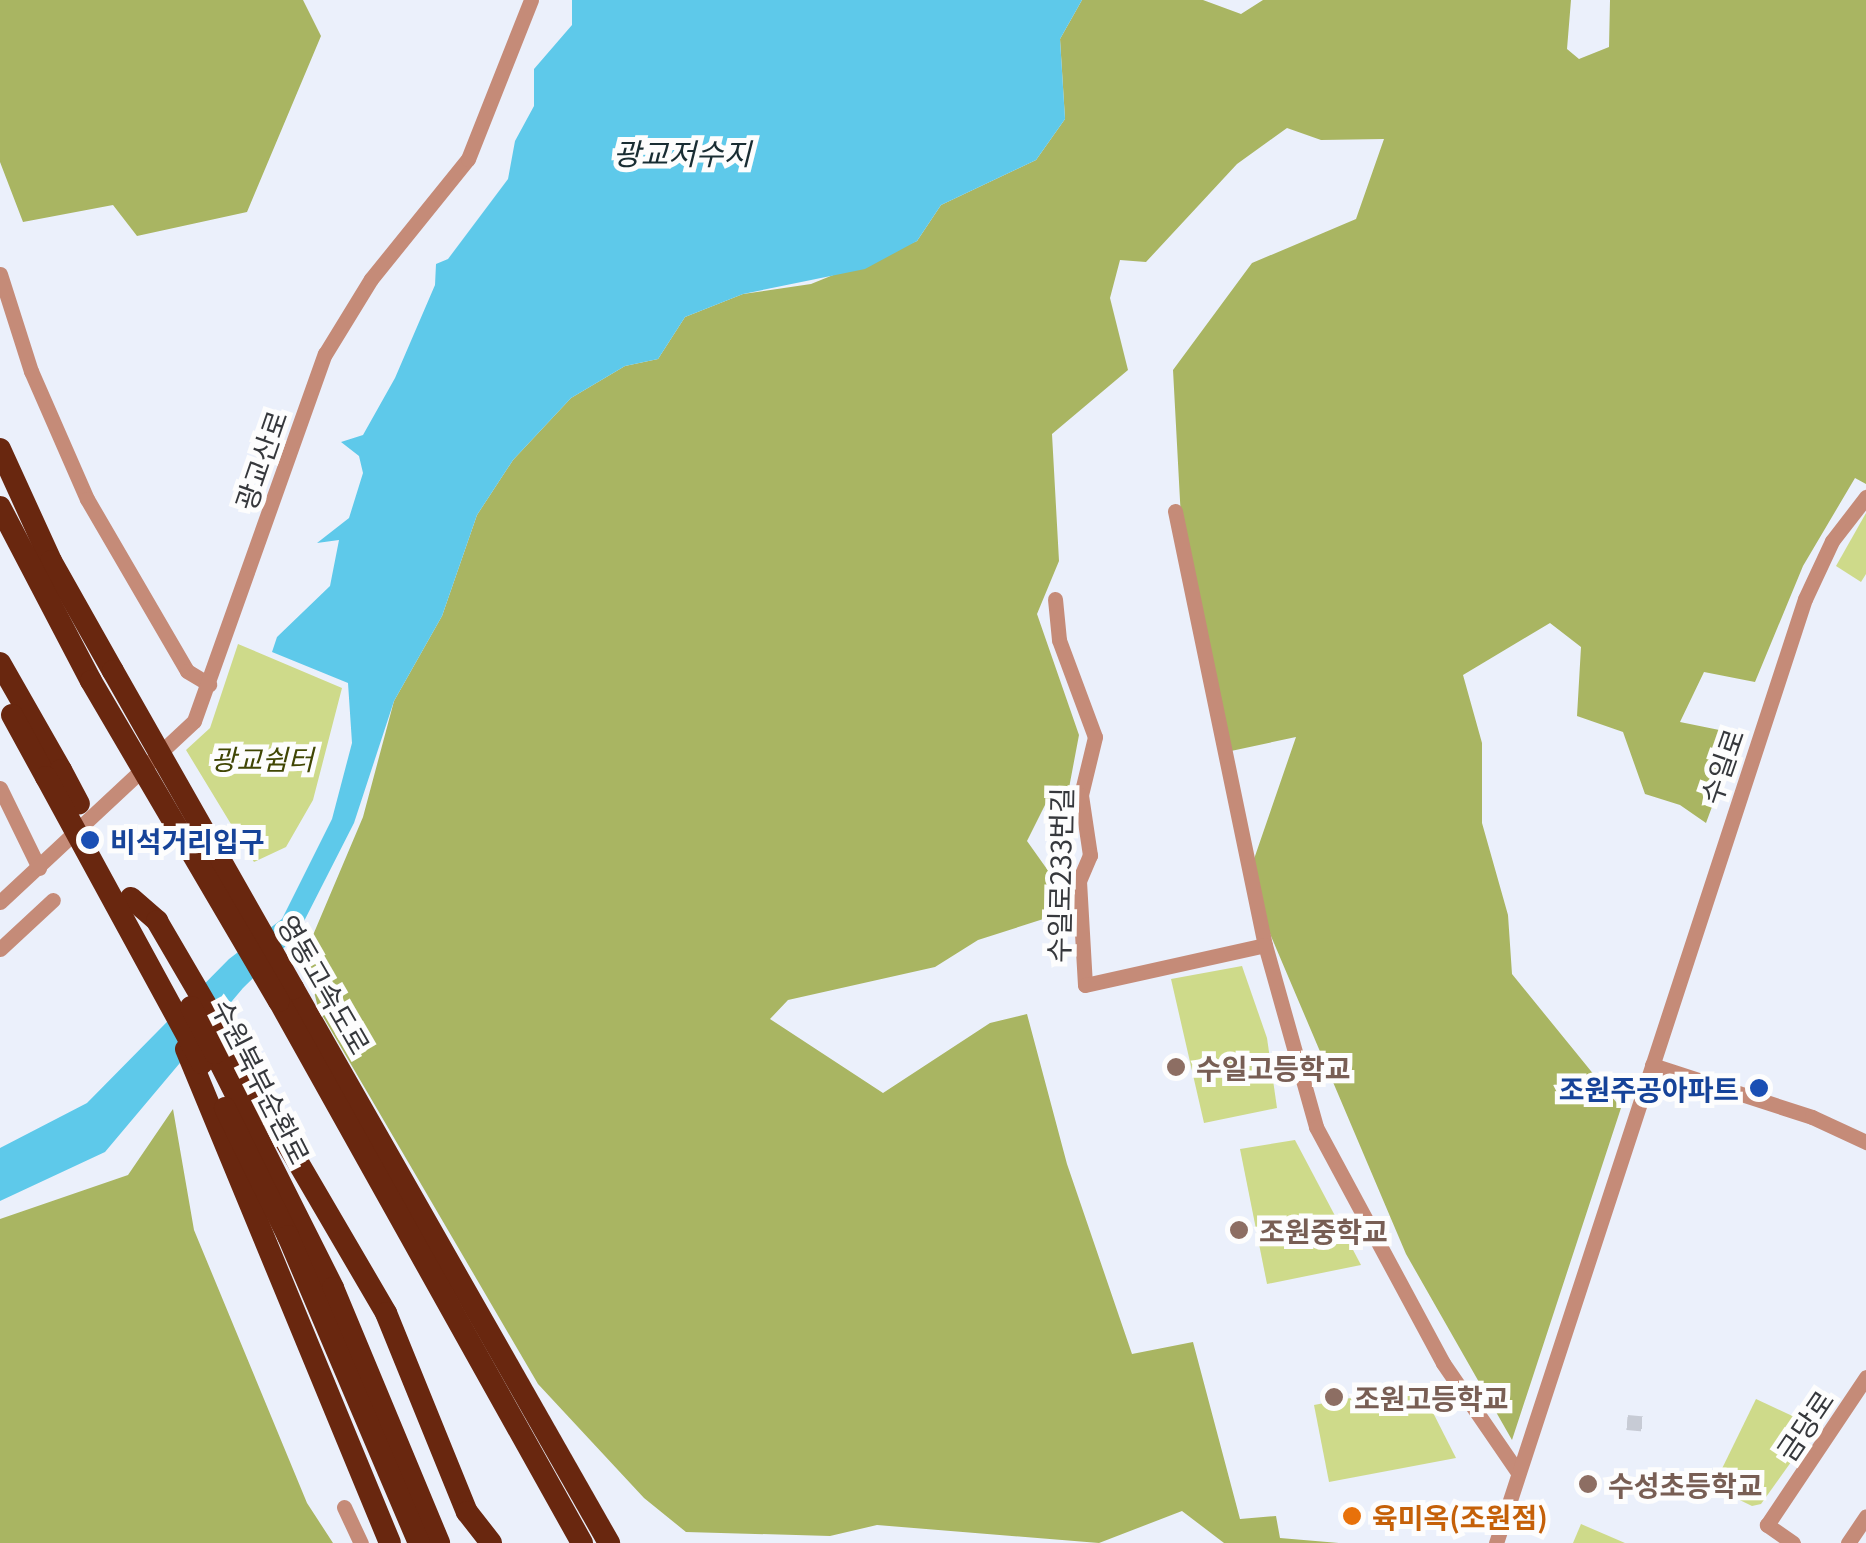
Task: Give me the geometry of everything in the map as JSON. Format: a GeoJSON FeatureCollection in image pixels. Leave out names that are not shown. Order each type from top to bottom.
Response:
{"type":"FeatureCollection","features":[{"type":"Feature","properties":{"kind":"highway","name":"영동고속도로"},"geometry":{"type":"LineString","coordinates":[[0,450],[51,561],[286,995],[593,1538]]}},
{"type":"Feature","properties":{"kind":"highway","name":"영동고속도로"},"geometry":{"type":"LineString","coordinates":[[0,507],[91,681],[286,995]]}},
{"type":"Feature","properties":{"kind":"highway","name":"수원북부순환로"},"geometry":{"type":"LineString","coordinates":[[0,663],[154,969],[210,1057]]}},
{"type":"Feature","properties":{"kind":"highway","name":"수원북부순환로"},"geometry":{"type":"LineString","coordinates":[[0,694],[131,898],[333,1288],[422,1530],[439,1543]]}},
{"type":"Feature","properties":{"kind":"highway"},"geometry":{"type":"LineString","coordinates":[[210,1057],[390,1543]]}},
{"type":"Feature","properties":{"kind":"highway"},"geometry":{"type":"LineString","coordinates":[[210,1057],[386,1313],[467,1512],[490,1543]]}},
{"type":"Feature","properties":{"kind":"street","name":"광교산로"},"geometry":{"type":"LineString","coordinates":[[0,902],[180,741],[209,684],[326,354],[371,279],[468,160],[531,0]]}},
{"type":"Feature","properties":{"kind":"street"},"geometry":{"type":"LineString","coordinates":[[0,274],[38,389],[87,499],[187,671],[209,684]]}},
{"type":"Feature","properties":{"kind":"street","name":"수일로"},"geometry":{"type":"LineString","coordinates":[[1496,1543],[1805,599],[1832,542],[1866,497]]}},
{"type":"Feature","properties":{"kind":"street"},"geometry":{"type":"LineString","coordinates":[[1175,511],[1265,944],[1316,1126],[1443,1364],[1517,1472]]}},
{"type":"Feature","properties":{"kind":"street","name":"수일로233번길"},"geometry":{"type":"LineString","coordinates":[[1054,599],[1059,640],[1095,737],[1082,795],[1090,855],[1079,881],[1085,985],[1265,944]]}},
{"type":"Feature","properties":{"kind":"street"},"geometry":{"type":"LineString","coordinates":[[0,788],[39,868]]}},
{"type":"Feature","properties":{"kind":"street"},"geometry":{"type":"LineString","coordinates":[[0,949],[52,900]]}},
{"type":"Feature","properties":{"kind":"street"},"geometry":{"type":"LineString","coordinates":[[1652,1064],[1812,1116],[1866,1142]]}},
{"type":"Feature","properties":{"kind":"street","name":"금당로"},"geometry":{"type":"LineString","coordinates":[[1793,1543],[1767,1525],[1866,1377]]}},
{"type":"Feature","properties":{"kind":"street"},"geometry":{"type":"LineString","coordinates":[[344,1507],[362,1543]]}},
{"type":"Feature","properties":{"kind":"street"},"geometry":{"type":"LineString","coordinates":[[1848,1543],[1866,1516]]}},
{"type":"Feature","properties":{"kind":"green space"},"geometry":{"type":"Polygon","coordinates":[[[0,0],[303,0],[321,36],[247,212],[137,236],[113,205],[23,222],[0,162],[0,0]]]}},
{"type":"Feature","properties":{"kind":"green space"},"geometry":{"type":"Polygon","coordinates":[[[1082,0],[1203,0],[1241,14],[1263,0],[1571,0],[1567,49],[1579,59],[1609,47],[1610,0],[1866,0],[1866,484],[1855,478],[1803,566],[1755,682],[1704,672],[1680,722],[1739,734],[1706,823],[1680,805],[1645,794],[1623,732],[1577,716],[1581,647],[1550,623],[1463,675],[1482,743],[1482,823],[1508,915],[1512,974],[1621,1108],[1512,1440],[1406,1254],[1268,929],[1254,859],[1296,737],[1231,751],[1181,519],[1173,370],[1252,263],[1356,219],[1384,139],[1321,140],[1287,128],[1237,164],[1146,262],[1120,260],[1110,298],[1128,370],[1052,434],[1059,561],[1037,614],[1079,735],[1069,788],[1047,801],[1027,841],[1049,872],[1059,914],[978,940],[935,967],[788,1000],[770,1019],[883,1093],[990,1023],[1027,1014],[1067,1164],[1132,1354],[1193,1342],[1240,1519],[1276,1516],[1280,1538],[1339,1543],[1224,1543],[1182,1511],[1099,1543],[877,1525],[830,1536],[686,1532],[644,1498],[538,1384],[318,1008],[305,954],[363,817],[394,701],[442,616],[477,515],[513,460],[571,398],[625,366],[658,359],[685,317],[743,294],[811,284],[917,241],[941,205],[1036,160],[1065,119],[1060,39],[1082,0]]]}},
{"type":"Feature","properties":{"kind":"green space"},"geometry":{"type":"Polygon","coordinates":[[[1866,513],[1866,574],[1861,582],[1836,566],[1866,513]]]}},
{"type":"Feature","properties":{"kind":"green space","name":"광교쉼터"},"geometry":{"type":"Polygon","coordinates":[[[238,644],[342,688],[313,800],[286,847],[254,862],[186,750],[210,728],[238,644]]]}},
{"type":"Feature","properties":{"kind":"green space"},"geometry":{"type":"Polygon","coordinates":[[[1242,966],[1267,1038],[1277,1108],[1204,1123],[1171,979],[1242,966]]]}},
{"type":"Feature","properties":{"kind":"green space"},"geometry":{"type":"Polygon","coordinates":[[[173,1109],[194,1230],[307,1503],[333,1543],[0,1543],[0,1219],[128,1175],[173,1109]]]}},
{"type":"Feature","properties":{"kind":"green space"},"geometry":{"type":"Polygon","coordinates":[[[1295,1140],[1361,1265],[1267,1284],[1240,1149],[1295,1140]]]}},
{"type":"Feature","properties":{"kind":"green space"},"geometry":{"type":"Polygon","coordinates":[[[1419,1385],[1456,1458],[1329,1482],[1314,1405],[1419,1385]]]}},
{"type":"Feature","properties":{"kind":"green space"},"geometry":{"type":"Polygon","coordinates":[[[1756,1399],[1816,1427],[1761,1504],[1752,1506],[1713,1487],[1756,1399]]]}},
{"type":"Feature","properties":{"kind":"green space"},"geometry":{"type":"Polygon","coordinates":[[[1581,1524],[1625,1543],[1573,1543],[1581,1524]]]}},
{"type":"Feature","properties":{"kind":"water","name":"광교저수지"},"geometry":{"type":"Polygon","coordinates":[[[572,0],[1082,0],[1060,39],[1065,119],[1036,160],[941,205],[917,241],[865,269],[743,294],[685,317],[658,359],[625,366],[571,398],[513,460],[477,515],[442,616],[394,701],[354,823],[297,935],[243,988],[105,1152],[0,1201],[0,1148],[87,1103],[229,959],[282,919],[332,819],[352,743],[348,683],[272,652],[277,637],[330,586],[339,540],[317,543],[349,518],[363,473],[359,456],[341,442],[363,435],[395,378],[435,285],[436,264],[448,259],[508,179],[515,141],[534,106],[534,69],[572,25],[572,0]]]}},
{"type":"Feature","properties":{"kind":"tunnel"},"geometry":{"type":"LineString","coordinates":[[1627,1422],[1649,1424]]}},
{"type":"Feature","properties":{"kind":"place","name":"비석거리입구"},"geometry":{"type":"Point","coordinates":[90,840]}},
{"type":"Feature","properties":{"kind":"place","name":"수일고등학교"},"geometry":{"type":"Point","coordinates":[1176,1067]}},
{"type":"Feature","properties":{"kind":"place","name":"조원주공아파트"},"geometry":{"type":"Point","coordinates":[1759,1088]}},
{"type":"Feature","properties":{"kind":"place","name":"조원중학교"},"geometry":{"type":"Point","coordinates":[1239,1230]}},
{"type":"Feature","properties":{"kind":"place","name":"조원고등학교"},"geometry":{"type":"Point","coordinates":[1334,1397]}},
{"type":"Feature","properties":{"kind":"place","name":"수성초등학교"},"geometry":{"type":"Point","coordinates":[1588,1484]}},
{"type":"Feature","properties":{"kind":"place","name":"육미옥(조원점)"},"geometry":{"type":"Point","coordinates":[1352,1516]}}]}
